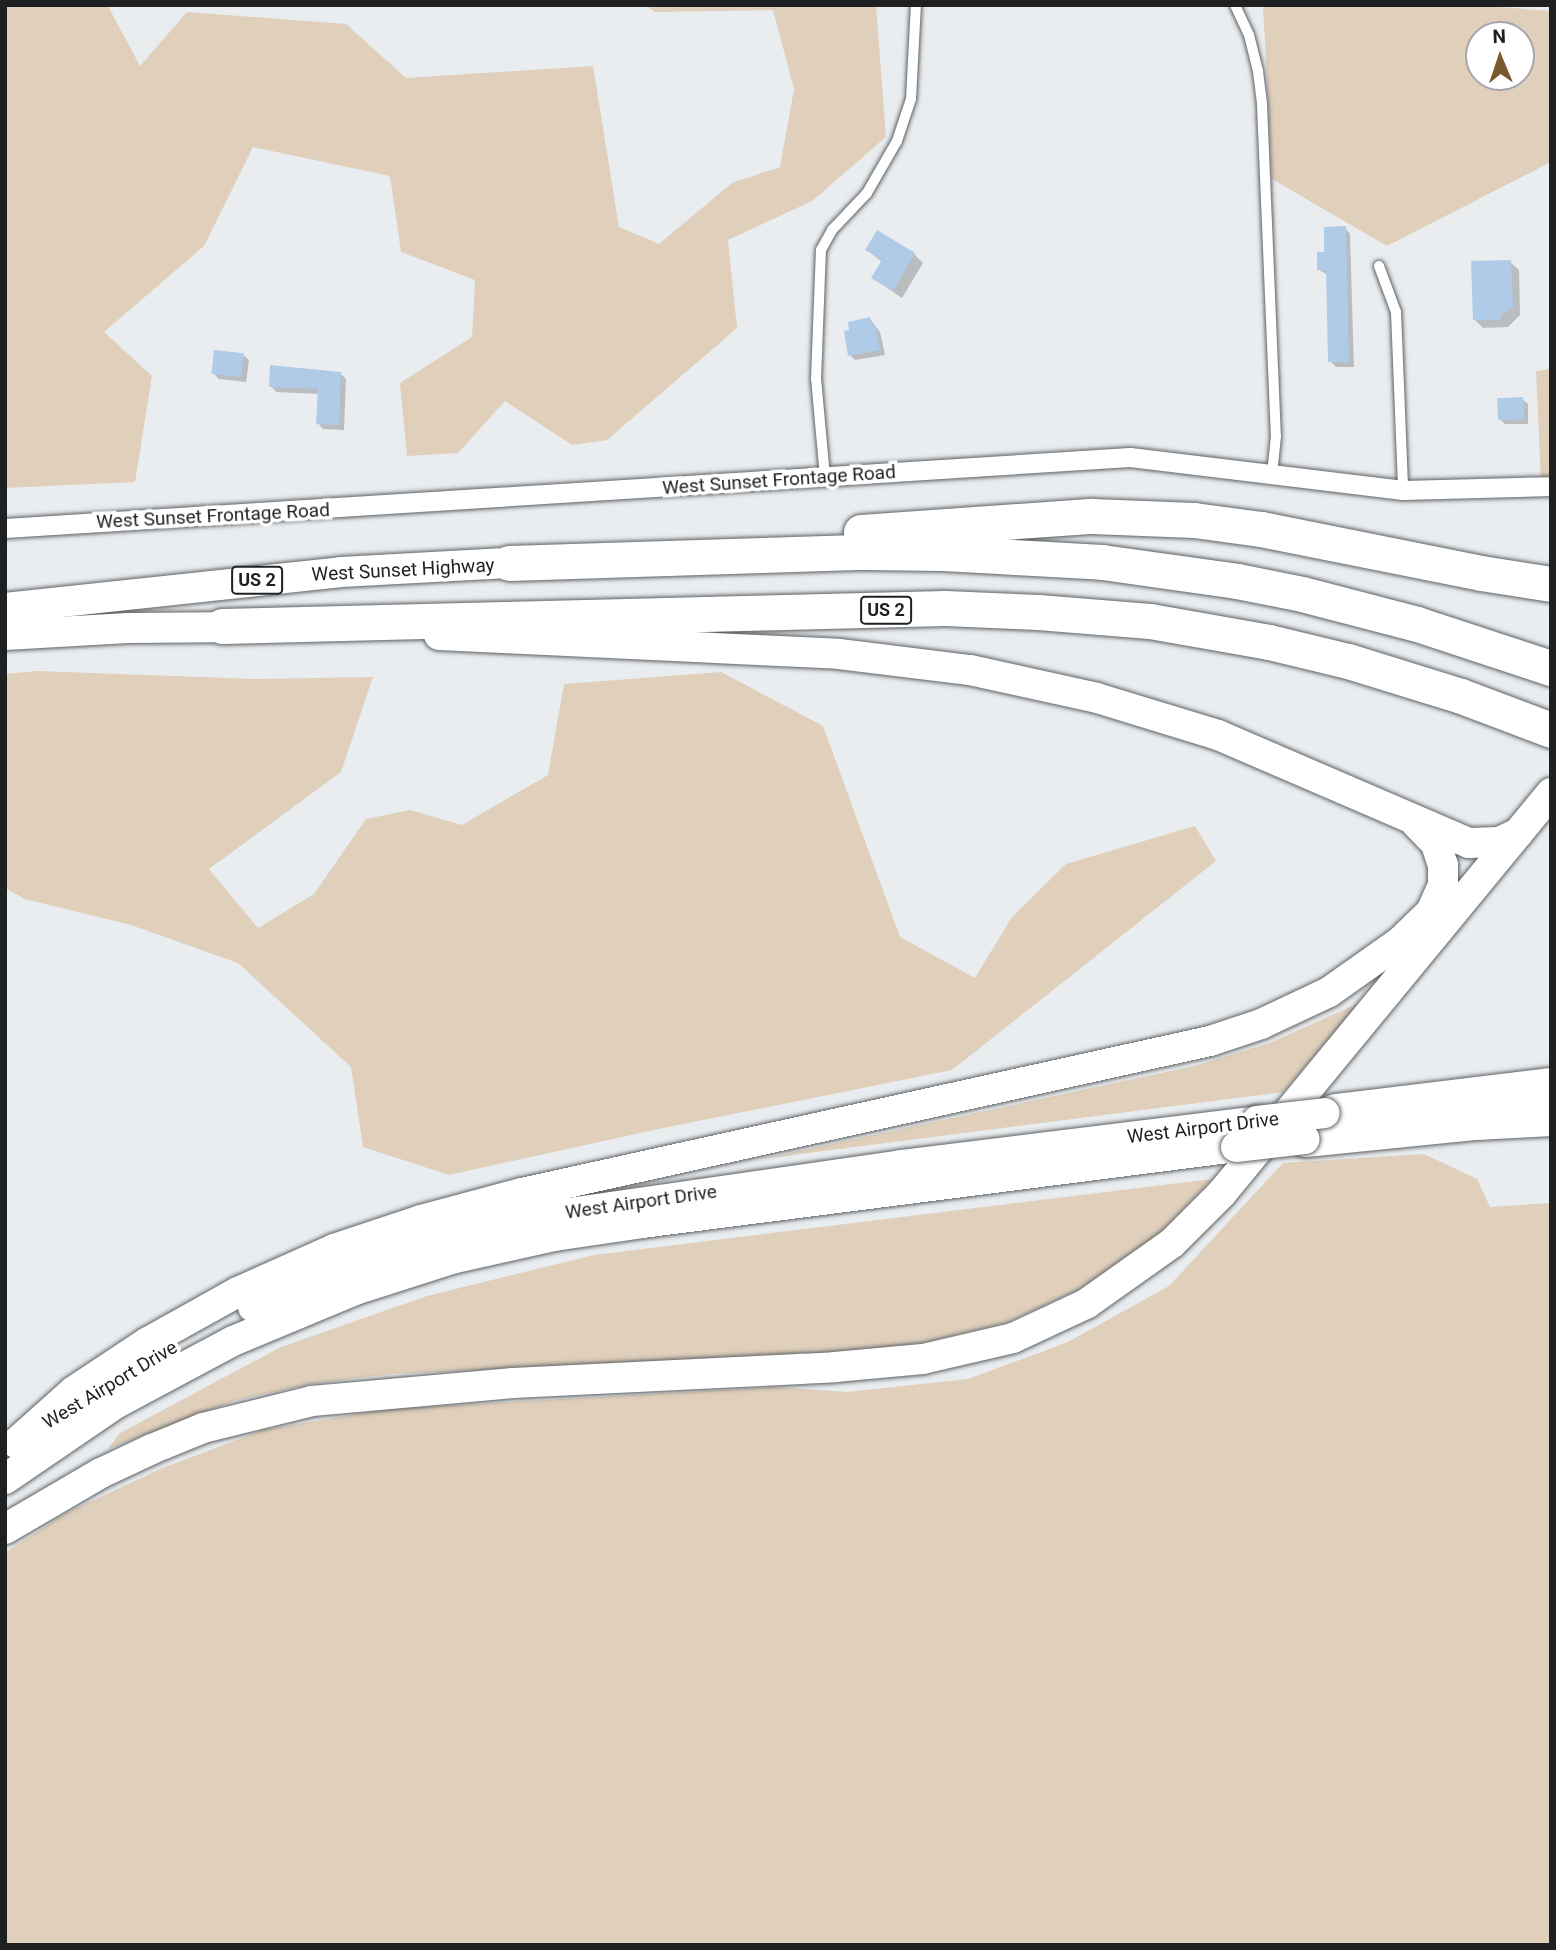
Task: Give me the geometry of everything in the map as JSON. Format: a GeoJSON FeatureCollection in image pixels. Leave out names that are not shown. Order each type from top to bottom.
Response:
{"type":"FeatureCollection","features":[{"type":"Feature","properties":{"kind":"highway"},"geometry":{"type":"LineString","coordinates":[[509,563],[767,538],[1042,518],[1124,516],[1241,526],[1551,584]]}},
{"type":"Feature","properties":{"kind":"highway","name":"US 2"},"geometry":{"type":"LineString","coordinates":[[509,563],[865,552],[943,553],[1102,562],[1237,581],[1340,603],[1473,641],[1551,668]]}},
{"type":"Feature","properties":{"kind":"highway","name":"US 2"},"geometry":{"type":"LineString","coordinates":[[222,626],[945,608],[1038,612],[1150,621],[1269,642],[1348,661],[1543,727]]}},
{"type":"Feature","properties":{"kind":"highway"},"geometry":{"type":"LineString","coordinates":[[1315,1126],[1551,1085]]}},
{"type":"Feature","properties":{"kind":"highway"},"geometry":{"type":"LineString","coordinates":[[1315,1126],[1439,1125],[1551,1118]]}},
{"type":"Feature","properties":{"kind":"main road","name":"West Sunset Highway"},"geometry":{"type":"LineString","coordinates":[[5,608],[341,572],[509,563]]}},
{"type":"Feature","properties":{"kind":"main road","name":"US 2"},"geometry":{"type":"LineString","coordinates":[[5,635],[222,626]]}},
{"type":"Feature","properties":{"kind":"main road"},"geometry":{"type":"LineString","coordinates":[[222,626],[839,654],[970,670],[1097,698],[1193,727],[1286,762],[1463,841],[1505,838]]}},
{"type":"Feature","properties":{"kind":"main road"},"geometry":{"type":"LineString","coordinates":[[5,1529],[101,1473],[152,1449],[203,1428],[312,1401],[499,1384],[835,1367],[923,1359],[966,1351],[1033,1329],[1086,1304],[1172,1243],[1222,1194],[1505,838],[1551,771]]}},
{"type":"Feature","properties":{"kind":"main road"},"geometry":{"type":"LineString","coordinates":[[10,1447],[74,1391],[148,1342],[238,1292],[334,1248],[421,1220],[522,1194],[1210,1041],[1261,1024],[1329,992],[1385,954],[1551,793]]}},
{"type":"Feature","properties":{"kind":"main road"},"geometry":{"type":"LineString","coordinates":[[1401,813],[1424,830],[1440,853],[1443,885],[1431,912]]}},
{"type":"Feature","properties":{"kind":"main road","name":"West Airport Drive"},"geometry":{"type":"LineString","coordinates":[[10,1447],[141,1363],[227,1319],[328,1276],[436,1241],[521,1220],[594,1208],[1257,1121],[1315,1126]]}},
{"type":"Feature","properties":{"kind":"main road","name":"West Airport Drive"},"geometry":{"type":"LineString","coordinates":[[5,1479],[106,1409],[222,1346],[346,1293],[456,1258],[597,1229],[1236,1147],[1315,1126]]}},
{"type":"Feature","properties":{"kind":"street","name":"West Sunset Frontage Road"},"geometry":{"type":"LineString","coordinates":[[5,528],[1130,457],[1403,490],[1551,486]]}},
{"type":"Feature","properties":{"kind":"lane"},"geometry":{"type":"LineString","coordinates":[[825,477],[816,379],[821,250],[832,230],[867,193],[897,141],[911,99],[916,5]]}},
{"type":"Feature","properties":{"kind":"lane"},"geometry":{"type":"LineString","coordinates":[[1235,5],[1249,35],[1258,71],[1262,105],[1276,436],[1272,475]]}},
{"type":"Feature","properties":{"kind":"lane"},"geometry":{"type":"LineString","coordinates":[[1379,266],[1396,312],[1403,490]]}},
{"type":"Feature","properties":{"kind":"shaded area"},"geometry":{"type":"Polygon","coordinates":[[[5,5],[108,6],[140,66],[187,12],[346,24],[406,78],[593,66],[619,227],[659,244],[732,183],[780,167],[794,89],[773,10],[655,12],[645,5],[876,5],[886,137],[812,201],[728,240],[737,328],[607,440],[572,445],[505,401],[458,453],[407,456],[400,383],[472,337],[475,280],[401,252],[390,176],[253,147],[204,246],[104,332],[152,376],[135,482],[5,488],[5,5]]]}},
{"type":"Feature","properties":{"kind":"shaded area"},"geometry":{"type":"Polygon","coordinates":[[[1263,5],[1474,5],[1551,11],[1551,162],[1387,246],[1272,179],[1263,5]]]}},
{"type":"Feature","properties":{"kind":"shaded area"},"geometry":{"type":"Polygon","coordinates":[[[1551,369],[1551,479],[1541,480],[1536,371],[1551,369]]]}},
{"type":"Feature","properties":{"kind":"shaded area"},"geometry":{"type":"Polygon","coordinates":[[[37,671],[256,679],[373,677],[341,772],[209,869],[258,928],[314,894],[366,819],[410,810],[462,825],[548,775],[564,684],[721,672],[823,726],[900,937],[975,978],[1012,917],[1066,864],[1195,826],[1216,861],[952,1070],[663,1128],[449,1175],[363,1147],[351,1067],[238,963],[131,925],[25,899],[5,888],[5,674],[37,671]]]}},
{"type":"Feature","properties":{"kind":"shaded area"},"geometry":{"type":"Polygon","coordinates":[[[1359,1003],[1283,1092],[762,1159],[1194,1066],[1270,1043],[1359,1003]]]}},
{"type":"Feature","properties":{"kind":"shaded area"},"geometry":{"type":"Polygon","coordinates":[[[1424,1154],[1477,1179],[1490,1207],[1551,1203],[1551,1945],[5,1945],[5,1553],[64,1514],[160,1469],[263,1430],[386,1409],[776,1387],[847,1392],[968,1379],[1068,1342],[1169,1286],[1283,1163],[1424,1154]]]}},
{"type":"Feature","properties":{"kind":"shaded area"},"geometry":{"type":"Polygon","coordinates":[[[1212,1179],[1160,1233],[1082,1288],[1005,1323],[921,1343],[830,1354],[393,1374],[310,1384],[234,1401],[108,1449],[120,1433],[281,1347],[427,1296],[594,1255],[1212,1179]]]}},
{"type":"Feature","properties":{"kind":"building"},"geometry":{"type":"Polygon","coordinates":[[[1346,226],[1349,362],[1328,362],[1326,270],[1317,270],[1317,252],[1324,252],[1324,227],[1346,226]]]}},
{"type":"Feature","properties":{"kind":"building"},"geometry":{"type":"Polygon","coordinates":[[[877,230],[915,253],[893,291],[871,278],[882,260],[865,250],[877,230]]]}},
{"type":"Feature","properties":{"kind":"building"},"geometry":{"type":"Polygon","coordinates":[[[1511,260],[1513,307],[1500,316],[1501,320],[1473,320],[1471,261],[1511,260]]]}},
{"type":"Feature","properties":{"kind":"building"},"geometry":{"type":"Polygon","coordinates":[[[870,317],[872,325],[875,324],[880,350],[848,356],[844,331],[849,330],[848,322],[870,317]]]}},
{"type":"Feature","properties":{"kind":"building"},"geometry":{"type":"Polygon","coordinates":[[[214,350],[244,353],[241,377],[211,374],[214,350]]]}},
{"type":"Feature","properties":{"kind":"building"},"geometry":{"type":"Polygon","coordinates":[[[270,365],[341,372],[339,425],[316,424],[318,389],[269,387],[270,365]]]}},
{"type":"Feature","properties":{"kind":"building"},"geometry":{"type":"Polygon","coordinates":[[[1523,397],[1524,419],[1498,420],[1497,398],[1523,397]]]}}]}
